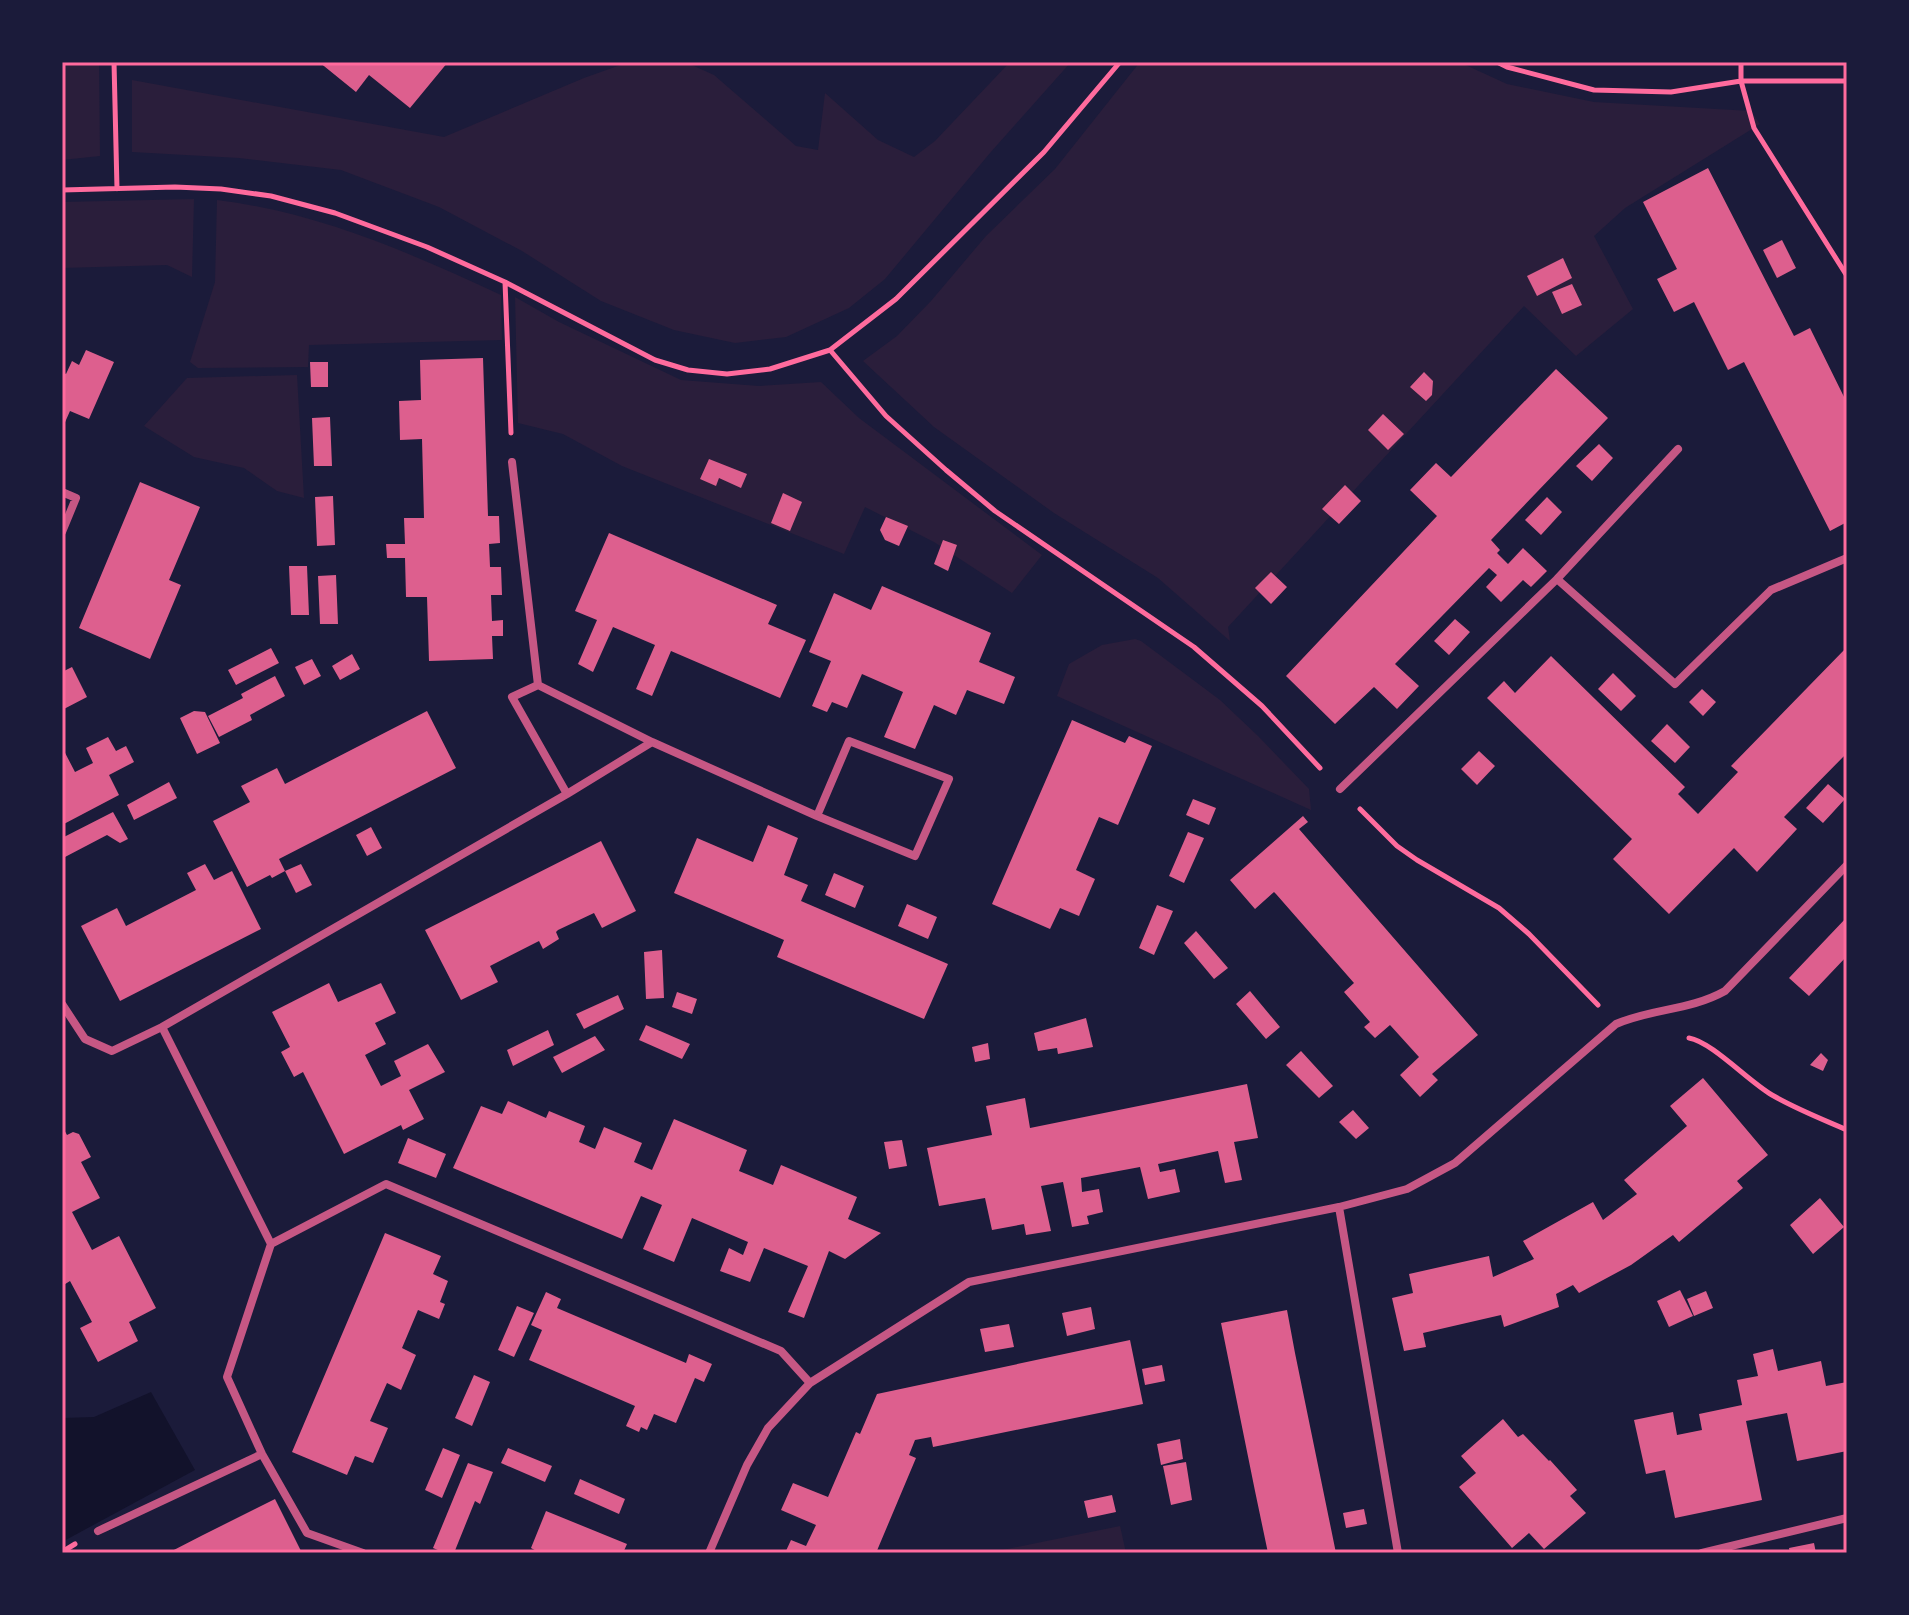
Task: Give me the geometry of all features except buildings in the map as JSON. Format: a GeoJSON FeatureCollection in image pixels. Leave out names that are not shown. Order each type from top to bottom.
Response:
{"type":"FeatureCollection","features":[{"type":"Feature","properties":{"kind":"street"},"geometry":{"type":"LineString","coordinates":[[1340,789],[1557,579],[1678,449]]}},
{"type":"Feature","properties":{"kind":"street"},"geometry":{"type":"LineString","coordinates":[[512,462],[538,685]]}},
{"type":"Feature","properties":{"kind":"street"},"geometry":{"type":"LineString","coordinates":[[62,492],[76,498],[62,532]]}},
{"type":"Feature","properties":{"kind":"street"},"geometry":{"type":"LineString","coordinates":[[1557,579],[1675,684],[1771,590],[1847,558]]}},
{"type":"Feature","properties":{"kind":"street"},"geometry":{"type":"LineString","coordinates":[[538,685],[652,742],[817,816],[915,856],[949,779],[849,741],[817,816]]}},
{"type":"Feature","properties":{"kind":"street"},"geometry":{"type":"LineString","coordinates":[[538,685],[512,697],[567,794]]}},
{"type":"Feature","properties":{"kind":"street"},"geometry":{"type":"LineString","coordinates":[[62,1004],[85,1039],[112,1051],[162,1027],[652,742]]}},
{"type":"Feature","properties":{"kind":"street"},"geometry":{"type":"LineString","coordinates":[[709,1553],[747,1465],[768,1428],[810,1383],[969,1282],[1339,1207],[1407,1189],[1455,1163],[1616,1024],[1638,1014],[1705,1002],[1725,991],[1847,865]]}},
{"type":"Feature","properties":{"kind":"street"},"geometry":{"type":"LineString","coordinates":[[162,1027],[271,1244]]}},
{"type":"Feature","properties":{"kind":"street"},"geometry":{"type":"LineString","coordinates":[[363,1553],[307,1533],[262,1454],[227,1377],[271,1244],[386,1184],[781,1351],[810,1383]]}},
{"type":"Feature","properties":{"kind":"street"},"geometry":{"type":"LineString","coordinates":[[1339,1207],[1398,1553]]}},
{"type":"Feature","properties":{"kind":"street"},"geometry":{"type":"LineString","coordinates":[[98,1531],[262,1454]]}},
{"type":"Feature","properties":{"kind":"street"},"geometry":{"type":"LineString","coordinates":[[1702,1553],[1847,1518]]}},
{"type":"Feature","properties":{"kind":"path"},"geometry":{"type":"LineString","coordinates":[[114,62],[117,189]]}},
{"type":"Feature","properties":{"kind":"path"},"geometry":{"type":"LineString","coordinates":[[62,190],[175,187],[271,196],[335,213],[427,247],[505,282],[655,360],[688,370],[727,374],[770,369],[830,350],[896,299],[1044,152],[1120,62]]}},
{"type":"Feature","properties":{"kind":"path"},"geometry":{"type":"LineString","coordinates":[[1497,62],[1594,90],[1671,92],[1741,81],[1847,81]]}},
{"type":"Feature","properties":{"kind":"path"},"geometry":{"type":"LineString","coordinates":[[1741,62],[1741,81],[1754,128],[1847,276]]}},
{"type":"Feature","properties":{"kind":"path"},"geometry":{"type":"LineString","coordinates":[[505,282],[512,462]]}},
{"type":"Feature","properties":{"kind":"shaded area"},"geometry":{"type":"Polygon","coordinates":[[[62,62],[99,62],[100,156],[62,160],[62,62]]]}},
{"type":"Feature","properties":{"kind":"shaded area"},"geometry":{"type":"Polygon","coordinates":[[[629,62],[685,62],[714,75],[796,146],[818,150],[825,93],[878,140],[914,157],[935,141],[1010,62],[1071,62],[885,279],[849,308],[786,337],[735,343],[674,330],[601,301],[522,251],[439,207],[341,170],[239,158],[132,152],[132,80],[444,137],[629,62]]]}},
{"type":"Feature","properties":{"kind":"shaded area"},"geometry":{"type":"Polygon","coordinates":[[[1140,62],[1459,62],[1507,84],[1594,102],[1751,111],[1760,124],[1625,208],[1594,236],[1633,309],[1576,356],[1524,306],[1228,627],[1230,641],[1158,578],[1054,513],[934,427],[863,361],[897,336],[986,236],[1055,169],[1140,62]]]}},
{"type":"Feature","properties":{"kind":"shaded area"},"geometry":{"type":"Polygon","coordinates":[[[194,199],[192,277],[167,265],[62,268],[62,202],[194,199]]]}},
{"type":"Feature","properties":{"kind":"shaded area"},"geometry":{"type":"Polygon","coordinates":[[[217,200],[328,224],[397,249],[501,295],[502,340],[309,345],[308,367],[198,368],[190,362],[215,282],[217,200]]]}},
{"type":"Feature","properties":{"kind":"shaded area"},"geometry":{"type":"Polygon","coordinates":[[[515,297],[559,322],[681,380],[759,386],[821,382],[859,418],[1042,555],[1012,593],[934,542],[865,507],[844,554],[622,466],[563,434],[518,423],[515,297]]]}},
{"type":"Feature","properties":{"kind":"shaded area"},"geometry":{"type":"Polygon","coordinates":[[[297,375],[304,498],[277,491],[244,468],[194,457],[144,426],[187,378],[297,375]]]}},
{"type":"Feature","properties":{"kind":"shaded area"},"geometry":{"type":"Polygon","coordinates":[[[1135,639],[1220,700],[1258,736],[1309,789],[1311,810],[1057,696],[1069,664],[1102,645],[1135,639]]]}},
{"type":"Feature","properties":{"kind":"shaded area"},"geometry":{"type":"Polygon","coordinates":[[[151,1392],[195,1470],[62,1542],[62,1418],[94,1417],[151,1392]]]}},
{"type":"Feature","properties":{"kind":"shaded area"},"geometry":{"type":"Polygon","coordinates":[[[1120,1526],[1126,1553],[1001,1553],[1002,1550],[1120,1526]]]}}]}
